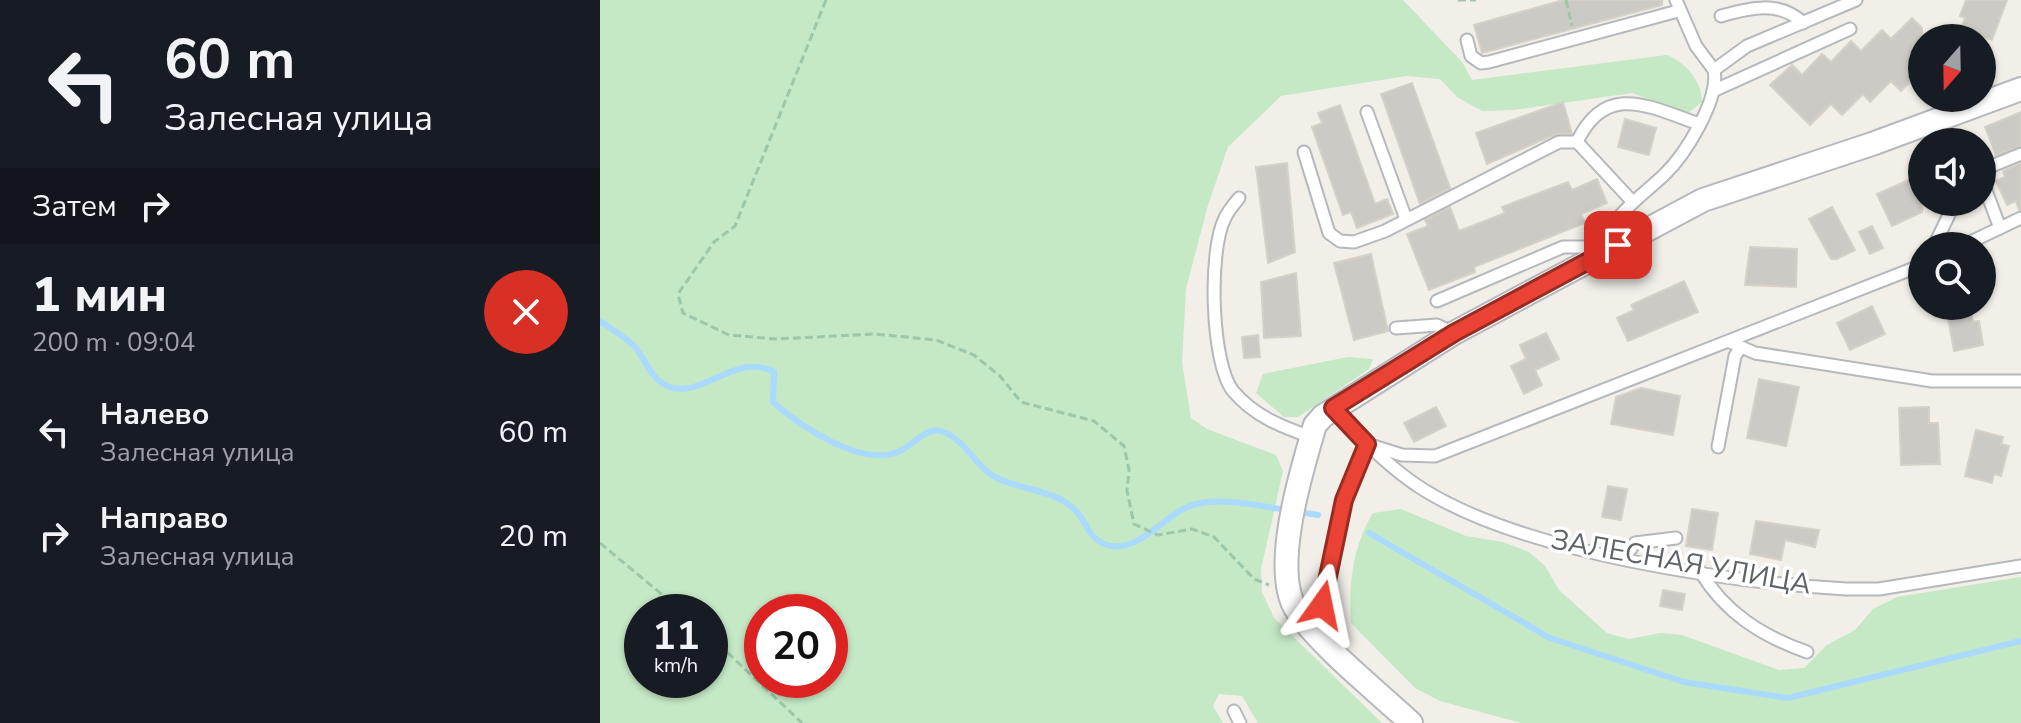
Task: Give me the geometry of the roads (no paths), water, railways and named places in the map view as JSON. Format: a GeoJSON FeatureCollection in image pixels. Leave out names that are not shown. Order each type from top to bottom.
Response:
{"type":"FeatureCollection","features":[{"type":"Feature","properties":{"kind":"street"},"geometry":{"type":"LineString","coordinates":[[1411,723],[1296,610],[1285,579],[1296,499],[1315,425],[1333,408],[1454,333],[1724,192],[1872,144],[2021,89]]}},
{"type":"Feature","properties":{"kind":"lane"},"geometry":{"type":"LineString","coordinates":[[1714,70],[1747,46],[1856,0]]}},
{"type":"Feature","properties":{"kind":"lane"},"geometry":{"type":"LineString","coordinates":[[1437,301],[1563,247],[1585,247],[1598,256],[1606,235],[1631,200],[1664,175],[1699,124],[1713,91],[1714,70],[1696,46],[1677,5],[1576,41],[1481,63],[1471,56],[1467,40]]}},
{"type":"Feature","properties":{"kind":"lane"},"geometry":{"type":"LineString","coordinates":[[1721,16],[1770,6],[1795,15],[1803,23]]}},
{"type":"Feature","properties":{"kind":"lane"},"geometry":{"type":"LineString","coordinates":[[1713,91],[1850,29]]}},
{"type":"Feature","properties":{"kind":"lane"},"geometry":{"type":"LineString","coordinates":[[1577,142],[1583,131],[1607,106],[1621,102],[1633,101],[1699,124]]}},
{"type":"Feature","properties":{"kind":"lane"},"geometry":{"type":"LineString","coordinates":[[1367,112],[1406,219]]}},
{"type":"Feature","properties":{"kind":"lane"},"geometry":{"type":"LineString","coordinates":[[1304,152],[1329,233],[1340,241],[1354,242],[1406,219],[1559,142],[1577,142],[1631,200]]}},
{"type":"Feature","properties":{"kind":"lane"},"geometry":{"type":"LineString","coordinates":[[1996,164],[2021,154]]}},
{"type":"Feature","properties":{"kind":"lane"},"geometry":{"type":"LineString","coordinates":[[1239,198],[1224,219],[1216,259],[1217,325],[1223,373],[1232,390],[1255,412],[1311,437]]}},
{"type":"Feature","properties":{"kind":"lane"},"geometry":{"type":"LineString","coordinates":[[1996,216],[2000,228]]}},
{"type":"Feature","properties":{"kind":"lane"},"geometry":{"type":"LineString","coordinates":[[1992,232],[2021,218]]}},
{"type":"Feature","properties":{"kind":"lane"},"geometry":{"type":"LineString","coordinates":[[1316,631],[1344,500],[1367,444],[1402,455],[1435,456],[1736,344],[1908,271]]}},
{"type":"Feature","properties":{"kind":"lane"},"geometry":{"type":"LineString","coordinates":[[1396,328],[1443,325],[1454,333]]}},
{"type":"Feature","properties":{"kind":"lane"},"geometry":{"type":"LineString","coordinates":[[1736,344],[1755,353],[1932,381],[2021,381]]}},
{"type":"Feature","properties":{"kind":"lane"},"geometry":{"type":"LineString","coordinates":[[1718,447],[1736,344]]}},
{"type":"Feature","properties":{"kind":"lane","name":"ЗАЛЕСНАЯ УЛИЦА"},"geometry":{"type":"LineString","coordinates":[[1333,408],[1396,470],[1447,503],[1507,528],[1624,558],[1846,589],[1879,589],[2021,566]]}},
{"type":"Feature","properties":{"kind":"lane"},"geometry":{"type":"LineString","coordinates":[[1624,558],[1635,543],[1676,538]]}},
{"type":"Feature","properties":{"kind":"lane"},"geometry":{"type":"LineString","coordinates":[[1700,571],[1732,612],[1747,624],[1807,652]]}},
{"type":"Feature","properties":{"kind":"lane"},"geometry":{"type":"LineString","coordinates":[[1234,711],[1240,723]]}},
{"type":"Feature","properties":{"kind":"waterway"},"geometry":{"type":"LineString","coordinates":[[600,321],[631,343],[652,374],[667,386],[680,389],[692,387],[746,367],[760,367],[774,372],[773,402],[814,432],[849,449],[883,455],[898,452],[927,433],[946,433],[995,477],[1065,502],[1103,544],[1122,546],[1133,543],[1175,514],[1196,504],[1230,502],[1287,510]]}},
{"type":"Feature","properties":{"kind":"waterway"},"geometry":{"type":"LineString","coordinates":[[1298,512],[1318,515]]}},
{"type":"Feature","properties":{"kind":"waterway"},"geometry":{"type":"LineString","coordinates":[[1369,533],[1550,638],[1684,682],[1788,698],[2021,641]]}}]}
